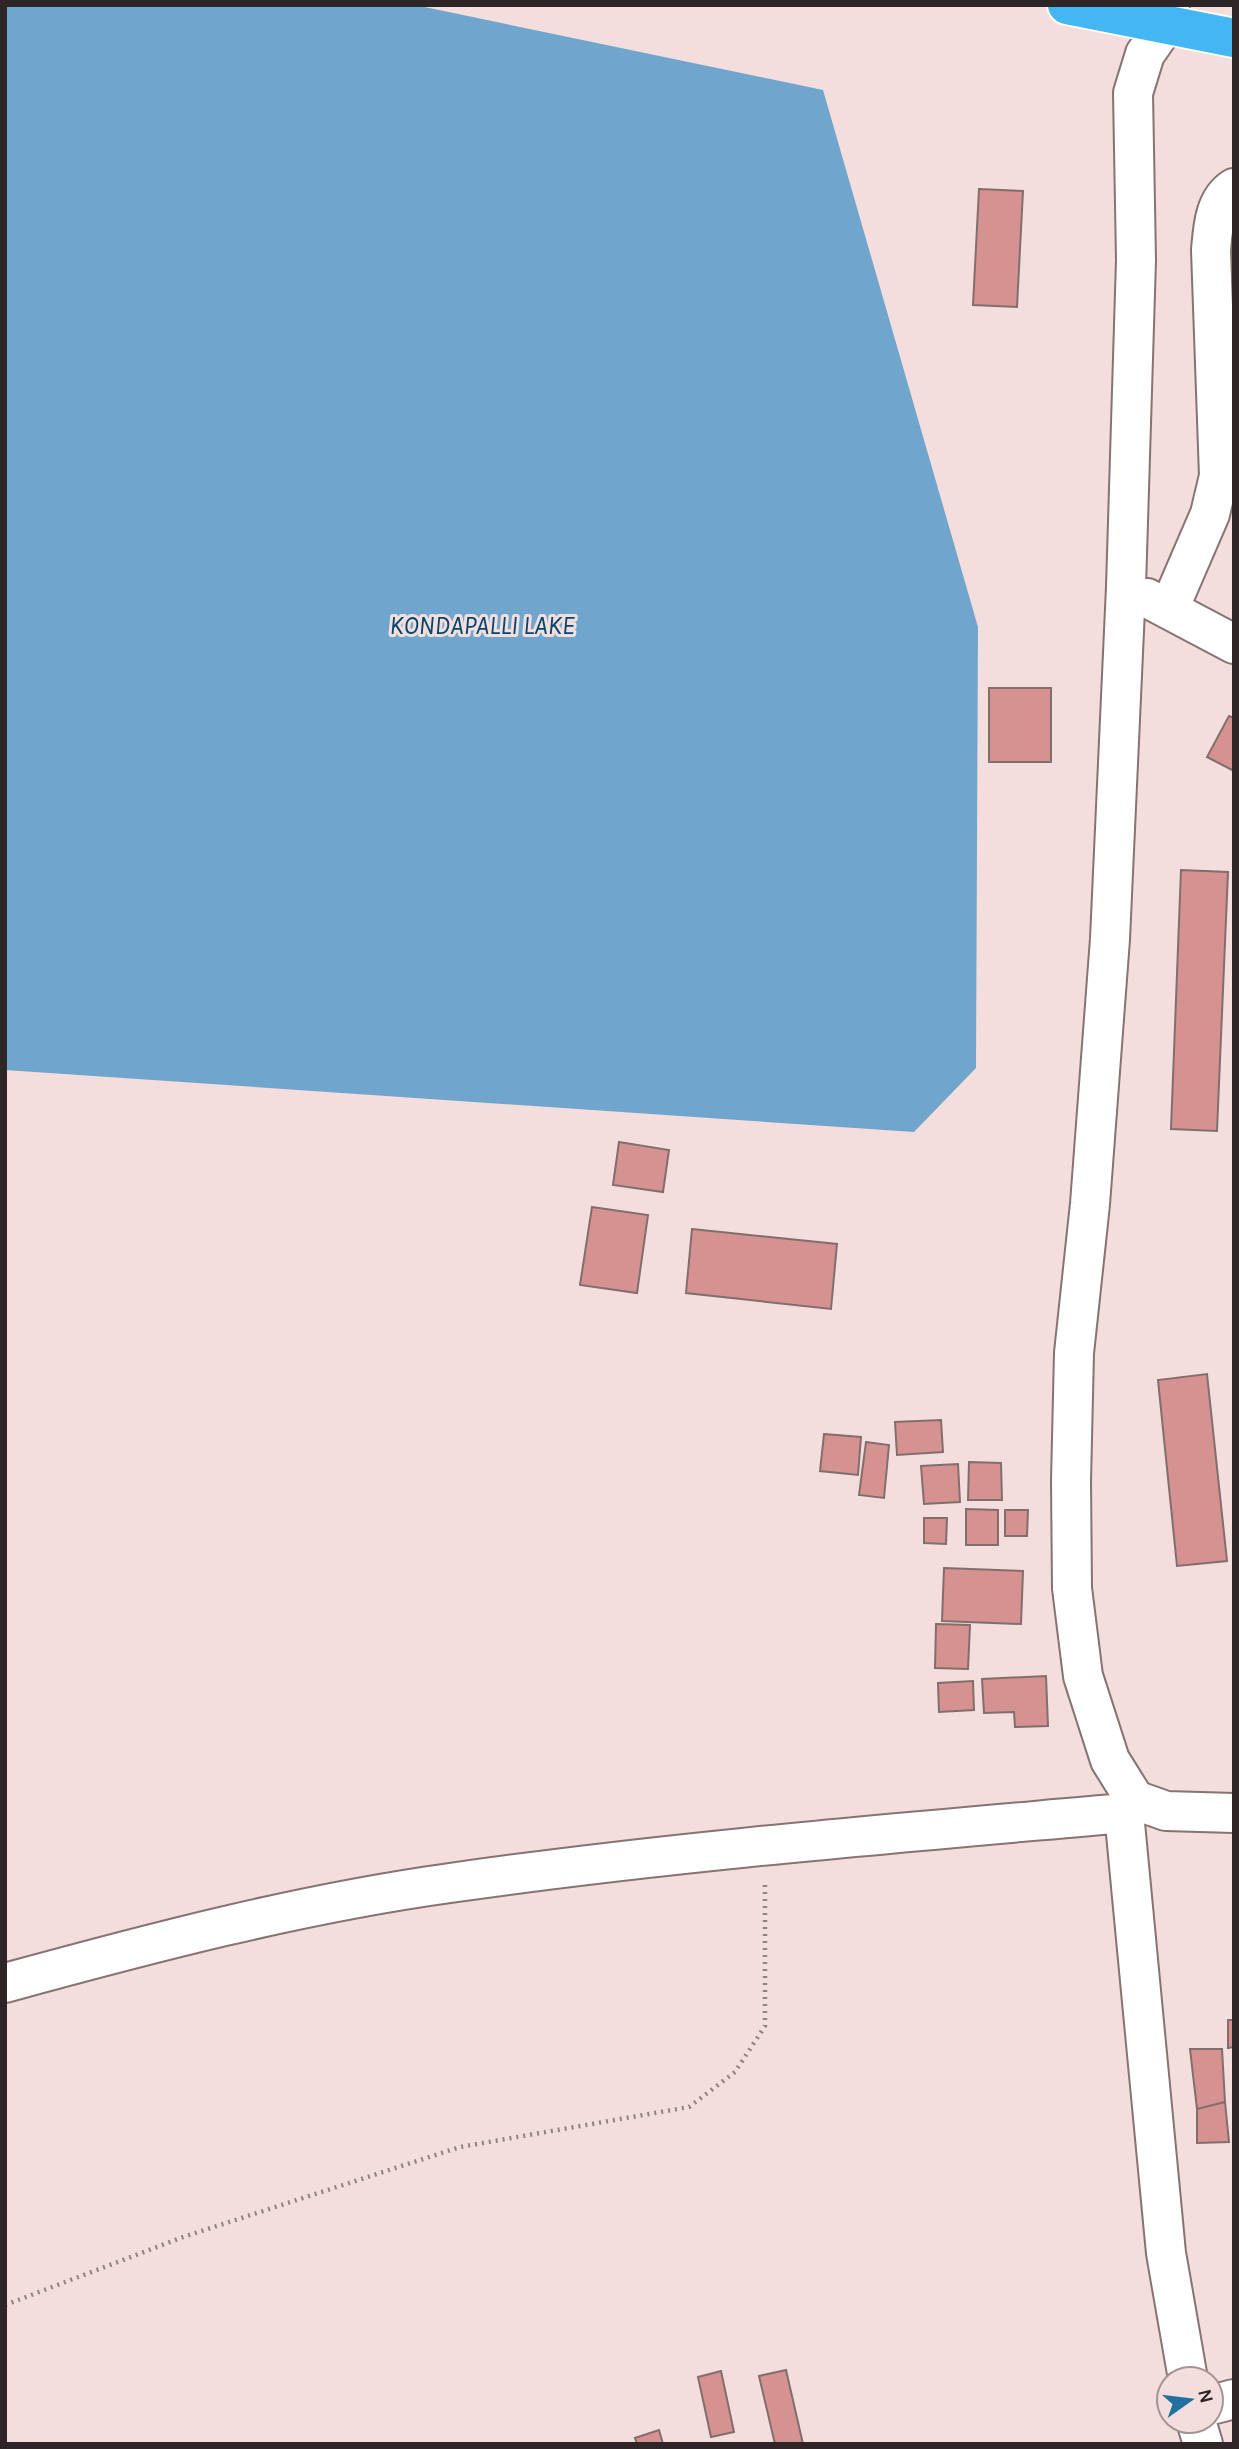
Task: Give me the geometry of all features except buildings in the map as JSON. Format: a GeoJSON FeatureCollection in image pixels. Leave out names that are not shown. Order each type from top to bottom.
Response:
{"type":"FeatureCollection","features":[{"type":"Feature","properties":{"kind":"highway"},"geometry":{"type":"LineString","coordinates":[[1067,5],[1168,15],[1234,37]]}},
{"type":"Feature","properties":{"kind":"street"},"geometry":{"type":"LineString","coordinates":[[1168,15],[1145,54],[1133,93],[1136,260],[1126,587],[1110,939],[1090,1204],[1074,1353],[1071,1481],[1072,1588],[1083,1676],[1110,1760],[1130,1807],[1166,2253],[1186,2365]]}},
{"type":"Feature","properties":{"kind":"street"},"geometry":{"type":"LineString","coordinates":[[1169,609],[1210,514],[1219,476],[1211,250],[1215,216],[1226,194],[1234,188]]}},
{"type":"Feature","properties":{"kind":"street"},"geometry":{"type":"LineString","coordinates":[[1126,587],[1234,644]]}},
{"type":"Feature","properties":{"kind":"street"},"geometry":{"type":"LineString","coordinates":[[5,1983],[183,1934],[447,1883],[765,1845],[1130,1807],[1234,1813]]}},
{"type":"Feature","properties":{"kind":"path"},"geometry":{"type":"LineString","coordinates":[[5,2305],[183,2237],[460,2147],[689,2107],[735,2072],[765,2026],[765,1845]]}},
{"type":"Feature","properties":{"kind":"water","name":"KONDAPALLI LAKE"},"geometry":{"type":"Polygon","coordinates":[[[5,5],[415,5],[823,90],[978,627],[976,1068],[914,1132],[5,1070],[5,5]]]}}]}
